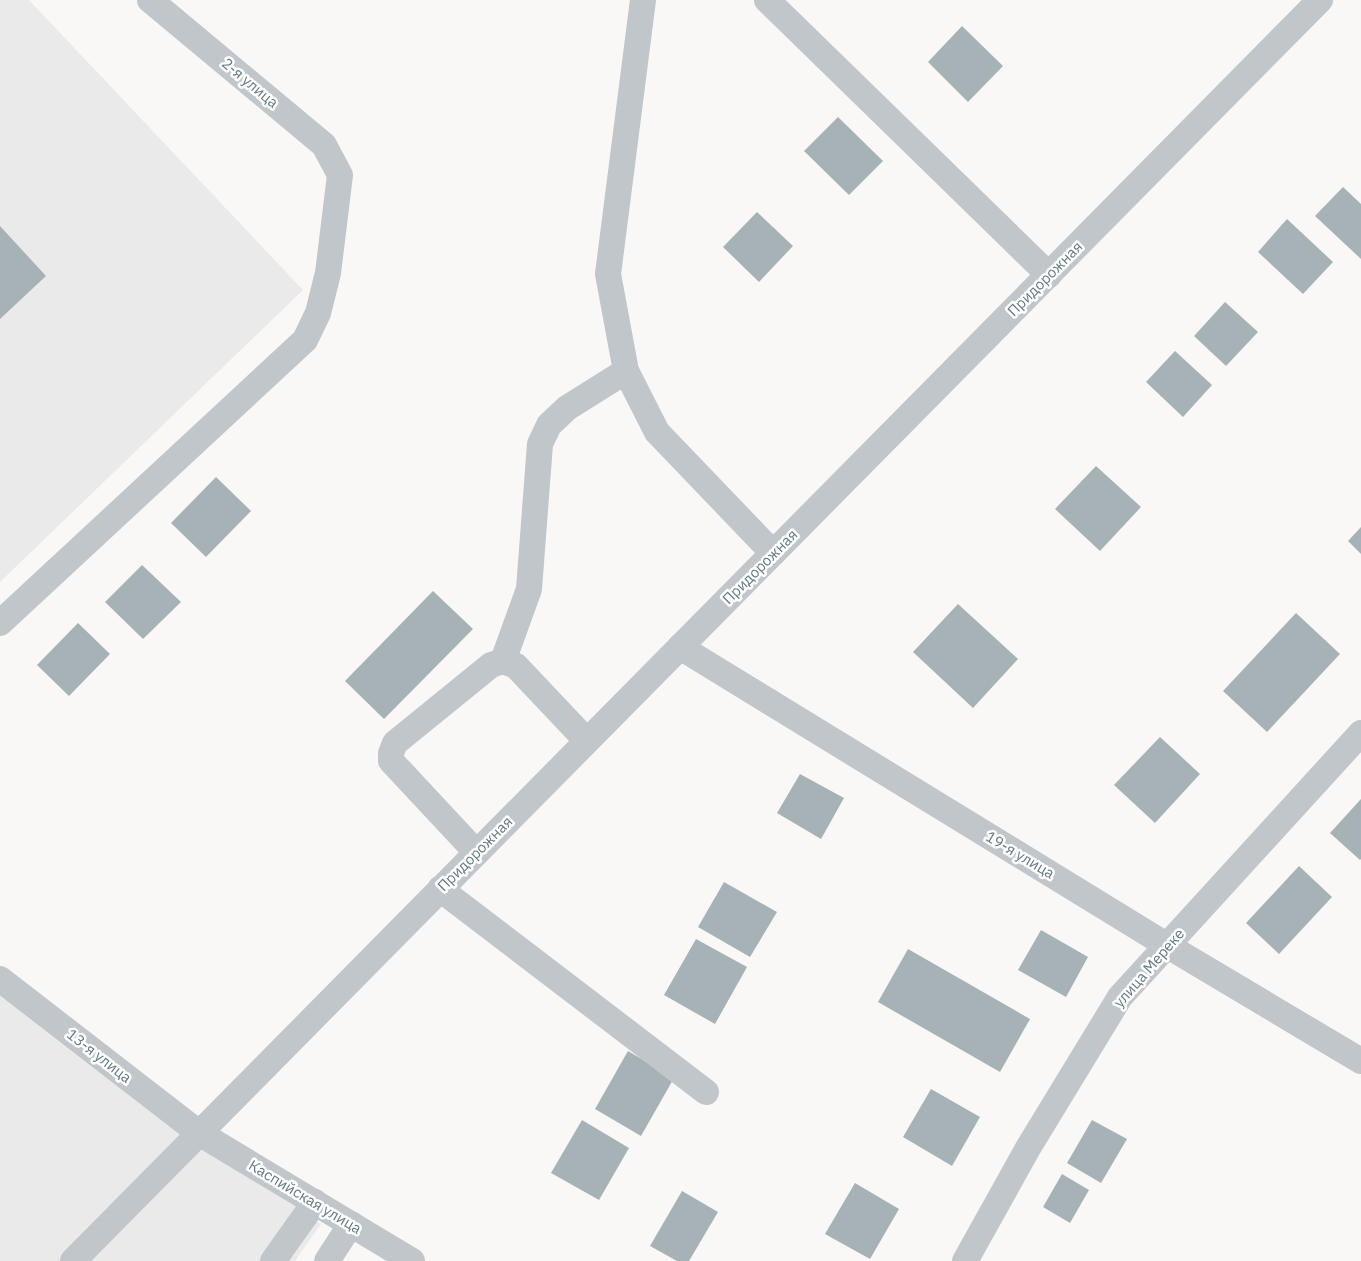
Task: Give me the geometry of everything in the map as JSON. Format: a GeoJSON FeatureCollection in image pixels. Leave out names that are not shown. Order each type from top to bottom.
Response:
{"type":"FeatureCollection","features":[{"type":"Feature","properties":{"kind":"street","name":"2-я улица"},"geometry":{"type":"LineString","coordinates":[[0,624],[305,340],[318,313],[328,273],[340,175],[324,145],[150,0]]}},
{"type":"Feature","properties":{"kind":"street"},"geometry":{"type":"LineString","coordinates":[[643,0],[608,274],[626,371],[657,432],[773,554]]}},
{"type":"Feature","properties":{"kind":"street"},"geometry":{"type":"LineString","coordinates":[[767,0],[1049,275]]}},
{"type":"Feature","properties":{"kind":"street","name":"Придорожная"},"geometry":{"type":"LineString","coordinates":[[73,1261],[586,740],[773,554],[1320,0]]}},
{"type":"Feature","properties":{"kind":"street"},"geometry":{"type":"LineString","coordinates":[[503,661],[529,589],[540,444],[549,425],[567,408],[626,371]]}},
{"type":"Feature","properties":{"kind":"street","name":"19-я улица"},"geometry":{"type":"LineString","coordinates":[[680,647],[1168,946],[1361,1061]]}},
{"type":"Feature","properties":{"kind":"street"},"geometry":{"type":"LineString","coordinates":[[476,852],[391,761],[391,753],[395,743],[491,665],[503,661],[516,666],[586,740]]}},
{"type":"Feature","properties":{"kind":"street","name":"улица Мереке"},"geometry":{"type":"LineString","coordinates":[[965,1261],[1028,1148],[1120,997],[1361,733]]}},
{"type":"Feature","properties":{"kind":"street"},"geometry":{"type":"LineString","coordinates":[[440,889],[706,1092]]}},
{"type":"Feature","properties":{"kind":"street","name":"13-я улица"},"geometry":{"type":"LineString","coordinates":[[0,978],[199,1132]]}},
{"type":"Feature","properties":{"kind":"street","name":"Каспийская улица"},"geometry":{"type":"LineString","coordinates":[[199,1132],[412,1261]]}},
{"type":"Feature","properties":{"kind":"street"},"geometry":{"type":"LineString","coordinates":[[272,1261],[315,1202]]}},
{"type":"Feature","properties":{"kind":"street"},"geometry":{"type":"LineString","coordinates":[[327,1261],[351,1224]]}},
{"type":"Feature","properties":{"kind":"shaded area"},"geometry":{"type":"Polygon","coordinates":[[[0,0],[29,0],[303,290],[0,582],[0,0]]]}},
{"type":"Feature","properties":{"kind":"shaded area"},"geometry":{"type":"Polygon","coordinates":[[[0,976],[321,1224],[295,1261],[0,1261],[0,976]]]}},
{"type":"Feature","properties":{"kind":"building"},"geometry":{"type":"Polygon","coordinates":[[[962,26],[1003,66],[968,102],[928,62],[962,26]]]}},
{"type":"Feature","properties":{"kind":"building"},"geometry":{"type":"Polygon","coordinates":[[[838,117],[883,161],[849,195],[804,151],[838,117]]]}},
{"type":"Feature","properties":{"kind":"building"},"geometry":{"type":"Polygon","coordinates":[[[1343,187],[1361,204],[1361,259],[1315,216],[1343,187]]]}},
{"type":"Feature","properties":{"kind":"building"},"geometry":{"type":"Polygon","coordinates":[[[757,212],[793,246],[759,282],[723,247],[757,212]]]}},
{"type":"Feature","properties":{"kind":"building"},"geometry":{"type":"Polygon","coordinates":[[[1287,219],[1333,262],[1303,294],[1258,252],[1287,219]]]}},
{"type":"Feature","properties":{"kind":"building"},"geometry":{"type":"Polygon","coordinates":[[[0,226],[46,276],[0,319],[0,226]]]}},
{"type":"Feature","properties":{"kind":"building"},"geometry":{"type":"Polygon","coordinates":[[[1225,302],[1258,332],[1226,366],[1194,336],[1225,302]]]}},
{"type":"Feature","properties":{"kind":"building"},"geometry":{"type":"Polygon","coordinates":[[[1175,351],[1212,385],[1183,417],[1146,382],[1175,351]]]}},
{"type":"Feature","properties":{"kind":"building"},"geometry":{"type":"Polygon","coordinates":[[[1096,466],[1141,507],[1100,551],[1055,509],[1096,466]]]}},
{"type":"Feature","properties":{"kind":"building"},"geometry":{"type":"Polygon","coordinates":[[[216,477],[251,511],[206,557],[171,523],[216,477]]]}},
{"type":"Feature","properties":{"kind":"building"},"geometry":{"type":"Polygon","coordinates":[[[1361,527],[1361,554],[1348,541],[1361,527]]]}},
{"type":"Feature","properties":{"kind":"building"},"geometry":{"type":"Polygon","coordinates":[[[142,565],[181,602],[143,639],[105,602],[142,565]]]}},
{"type":"Feature","properties":{"kind":"building"},"geometry":{"type":"Polygon","coordinates":[[[433,591],[473,629],[384,719],[345,681],[433,591]]]}},
{"type":"Feature","properties":{"kind":"building"},"geometry":{"type":"Polygon","coordinates":[[[958,604],[1018,659],[973,708],[913,652],[958,604]]]}},
{"type":"Feature","properties":{"kind":"building"},"geometry":{"type":"Polygon","coordinates":[[[1296,613],[1340,654],[1267,732],[1223,691],[1296,613]]]}},
{"type":"Feature","properties":{"kind":"building"},"geometry":{"type":"Polygon","coordinates":[[[78,623],[110,654],[69,696],[37,665],[78,623]]]}},
{"type":"Feature","properties":{"kind":"building"},"geometry":{"type":"Polygon","coordinates":[[[1160,737],[1200,774],[1155,823],[1114,785],[1160,737]]]}},
{"type":"Feature","properties":{"kind":"building"},"geometry":{"type":"Polygon","coordinates":[[[800,774],[844,798],[821,839],[777,813],[800,774]]]}},
{"type":"Feature","properties":{"kind":"building"},"geometry":{"type":"Polygon","coordinates":[[[1361,799],[1361,859],[1360,860],[1330,833],[1361,799]]]}},
{"type":"Feature","properties":{"kind":"building"},"geometry":{"type":"Polygon","coordinates":[[[1299,866],[1332,897],[1279,954],[1246,923],[1299,866]]]}},
{"type":"Feature","properties":{"kind":"building"},"geometry":{"type":"Polygon","coordinates":[[[724,882],[777,912],[750,957],[698,927],[724,882]]]}},
{"type":"Feature","properties":{"kind":"building"},"geometry":{"type":"Polygon","coordinates":[[[1041,930],[1088,957],[1066,997],[1018,970],[1041,930]]]}},
{"type":"Feature","properties":{"kind":"building"},"geometry":{"type":"Polygon","coordinates":[[[696,939],[747,967],[715,1024],[664,995],[696,939]]]}},
{"type":"Feature","properties":{"kind":"building"},"geometry":{"type":"Polygon","coordinates":[[[908,949],[1030,1019],[1000,1072],[878,1002],[908,949]]]}},
{"type":"Feature","properties":{"kind":"building"},"geometry":{"type":"Polygon","coordinates":[[[628,1051],[674,1078],[641,1136],[595,1109],[628,1051]]]}},
{"type":"Feature","properties":{"kind":"building"},"geometry":{"type":"Polygon","coordinates":[[[931,1089],[980,1117],[952,1166],[903,1137],[931,1089]]]}},
{"type":"Feature","properties":{"kind":"building"},"geometry":{"type":"Polygon","coordinates":[[[582,1120],[629,1148],[599,1200],[551,1173],[582,1120]]]}},
{"type":"Feature","properties":{"kind":"building"},"geometry":{"type":"Polygon","coordinates":[[[1092,1120],[1127,1139],[1101,1183],[1067,1163],[1092,1120]]]}},
{"type":"Feature","properties":{"kind":"building"},"geometry":{"type":"Polygon","coordinates":[[[1062,1174],[1089,1190],[1070,1223],[1043,1207],[1062,1174]]]}},
{"type":"Feature","properties":{"kind":"building"},"geometry":{"type":"Polygon","coordinates":[[[855,1183],[899,1209],[870,1259],[825,1234],[855,1183]]]}},
{"type":"Feature","properties":{"kind":"building"},"geometry":{"type":"Polygon","coordinates":[[[682,1191],[718,1212],[689,1261],[677,1261],[650,1246],[682,1191]]]}}]}
